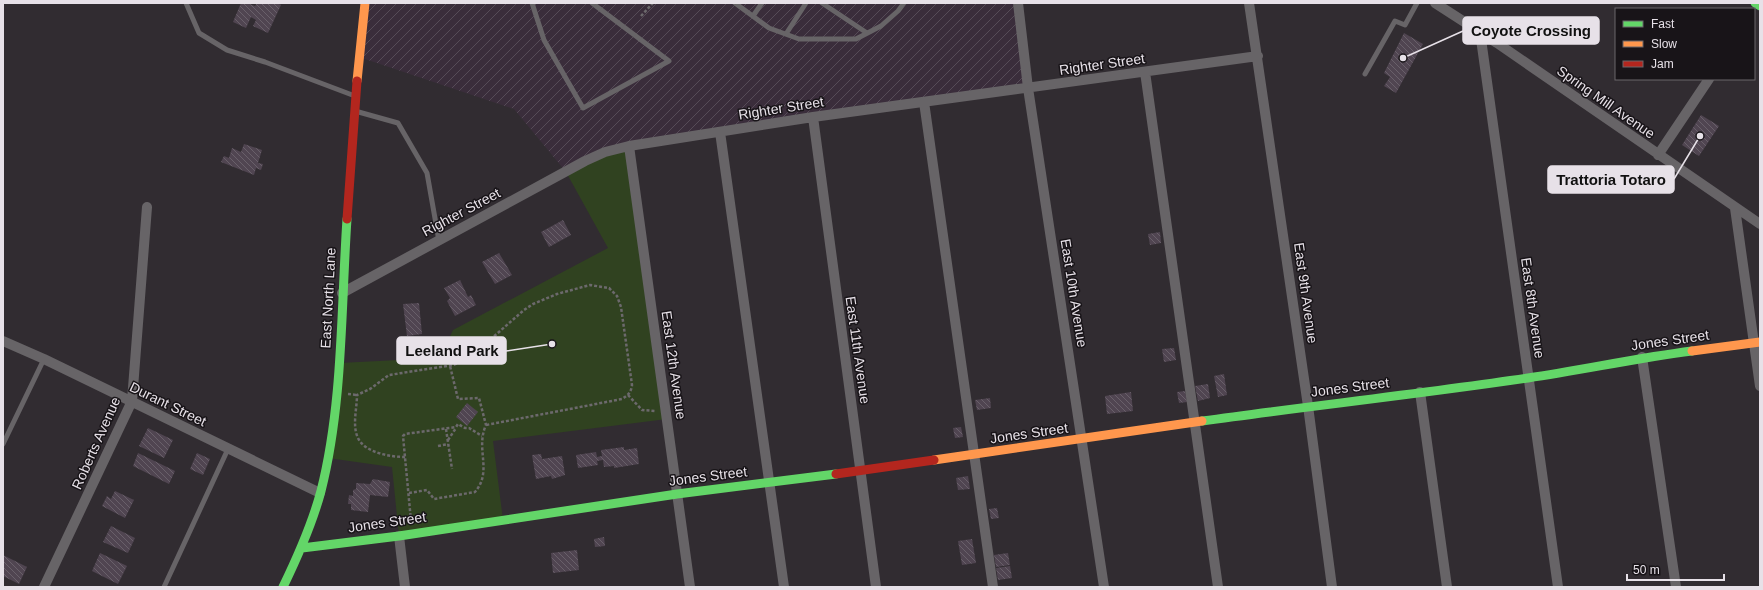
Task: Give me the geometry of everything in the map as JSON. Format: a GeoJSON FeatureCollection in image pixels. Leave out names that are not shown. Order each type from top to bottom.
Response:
{"type":"FeatureCollection","features":[{"type":"Feature","properties":{"kind":"street","name":"East North Lane"},"geometry":{"type":"LineString","coordinates":[[283,587],[302,548],[312,521],[320,493],[331,442],[339,363],[354,111],[365,3]]}},
{"type":"Feature","properties":{"kind":"street","name":"East 10th Avenue"},"geometry":{"type":"LineString","coordinates":[[1018,3],[1028,88],[1083,439],[1104,587]]}},
{"type":"Feature","properties":{"kind":"street","name":"East 9th Avenue"},"geometry":{"type":"LineString","coordinates":[[1249,3],[1258,56],[1308,406],[1332,587]]}},
{"type":"Feature","properties":{"kind":"street","name":"Spring Mill Avenue"},"geometry":{"type":"LineString","coordinates":[[1438,4],[1760,224]]}},
{"type":"Feature","properties":{"kind":"street","name":"East 8th Avenue"},"geometry":{"type":"LineString","coordinates":[[1480,32],[1558,587]]}},
{"type":"Feature","properties":{"kind":"street","name":"Righter Street"},"geometry":{"type":"LineString","coordinates":[[342,293],[585,161],[605,152],[629,146],[813,117],[1258,56]]}},
{"type":"Feature","properties":{"kind":"street"},"geometry":{"type":"LineString","coordinates":[[1145,72],[1196,423],[1218,587]]}},
{"type":"Feature","properties":{"kind":"street"},"geometry":{"type":"LineString","coordinates":[[1658,155],[1708,80]]}},
{"type":"Feature","properties":{"kind":"street"},"geometry":{"type":"LineString","coordinates":[[924,102],[973,455],[993,587]]}},
{"type":"Feature","properties":{"kind":"street","name":"East 11th Avenue"},"geometry":{"type":"LineString","coordinates":[[813,117],[876,587]]}},
{"type":"Feature","properties":{"kind":"street"},"geometry":{"type":"LineString","coordinates":[[720,132],[784,587]]}},
{"type":"Feature","properties":{"kind":"street","name":"East 12th Avenue"},"geometry":{"type":"LineString","coordinates":[[629,146],[690,587]]}},
{"type":"Feature","properties":{"kind":"street","name":"Roberts Avenue"},"geometry":{"type":"LineString","coordinates":[[44,587],[132,401],[147,207]]}},
{"type":"Feature","properties":{"kind":"street"},"geometry":{"type":"LineString","coordinates":[[1736,208],[1757,343],[1760,386]]}},
{"type":"Feature","properties":{"kind":"street","name":"Durant Street"},"geometry":{"type":"LineString","coordinates":[[3,341],[132,401],[320,493]]}},
{"type":"Feature","properties":{"kind":"street","name":"Jones Street"},"geometry":{"type":"LineString","coordinates":[[302,548],[399,536],[677,494],[860,471],[1308,406],[1529,378],[1642,358],[1757,343]]}},
{"type":"Feature","properties":{"kind":"street"},"geometry":{"type":"LineString","coordinates":[[1642,358],[1676,587]]}},
{"type":"Feature","properties":{"kind":"street"},"geometry":{"type":"LineString","coordinates":[[1420,392],[1447,587]]}},
{"type":"Feature","properties":{"kind":"street"},"geometry":{"type":"LineString","coordinates":[[399,536],[405,587]]}},
{"type":"Feature","properties":{"kind":"lane"},"geometry":{"type":"LineString","coordinates":[[186,3],[199,33],[227,50],[265,62],[356,97]]}},
{"type":"Feature","properties":{"kind":"lane"},"geometry":{"type":"LineString","coordinates":[[532,3],[544,40],[583,108],[669,61],[592,3]]}},
{"type":"Feature","properties":{"kind":"lane"},"geometry":{"type":"LineString","coordinates":[[735,3],[769,28],[798,39],[856,38],[881,26],[898,11],[904,3]]}},
{"type":"Feature","properties":{"kind":"lane"},"geometry":{"type":"LineString","coordinates":[[753,16],[762,3]]}},
{"type":"Feature","properties":{"kind":"lane"},"geometry":{"type":"LineString","coordinates":[[786,34],[806,3]]}},
{"type":"Feature","properties":{"kind":"lane"},"geometry":{"type":"LineString","coordinates":[[822,3],[867,33]]}},
{"type":"Feature","properties":{"kind":"lane"},"geometry":{"type":"LineString","coordinates":[[1365,74],[1395,21],[1405,24],[1417,3]]}},
{"type":"Feature","properties":{"kind":"lane"},"geometry":{"type":"LineString","coordinates":[[354,111],[393,121],[398,123],[403,130],[427,173],[439,241]]}},
{"type":"Feature","properties":{"kind":"lane"},"geometry":{"type":"LineString","coordinates":[[3,444],[44,359]]}},
{"type":"Feature","properties":{"kind":"lane"},"geometry":{"type":"LineString","coordinates":[[164,587],[228,449]]}},
{"type":"Feature","properties":{"kind":"path"},"geometry":{"type":"LineString","coordinates":[[640,16],[653,3]]}},
{"type":"Feature","properties":{"kind":"path"},"geometry":{"type":"LineString","coordinates":[[406,457],[395,457],[376,452],[358,440],[356,424],[357,395],[370,389],[389,375],[450,366],[467,360],[524,310],[533,304],[557,294],[590,285],[609,288],[617,296],[621,307],[632,385],[631,391],[628,395],[622,399],[486,424]]}},
{"type":"Feature","properties":{"kind":"path"},"geometry":{"type":"LineString","coordinates":[[409,493],[427,490],[434,499],[475,492],[482,482],[484,474],[481,455],[482,436],[486,424],[478,398],[458,399],[450,366]]}},
{"type":"Feature","properties":{"kind":"path"},"geometry":{"type":"LineString","coordinates":[[628,395],[642,410],[647,412],[666,409]]}},
{"type":"Feature","properties":{"kind":"path"},"geometry":{"type":"LineString","coordinates":[[410,534],[409,493],[403,436],[406,434],[456,427],[458,424],[465,428],[469,428],[482,436]]}},
{"type":"Feature","properties":{"kind":"path"},"geometry":{"type":"LineString","coordinates":[[448,440],[456,427]]}},
{"type":"Feature","properties":{"kind":"path"},"geometry":{"type":"LineString","coordinates":[[446,429],[452,469]]}},
{"type":"Feature","properties":{"kind":"path"},"geometry":{"type":"LineString","coordinates":[[438,446],[448,444]]}},
{"type":"Feature","properties":{"kind":"shaded area"},"geometry":{"type":"Polygon","coordinates":[[[365,3],[1018,3],[1028,88],[629,146],[566,172],[514,109],[359,57],[365,3]]]}},
{"type":"Feature","properties":{"kind":"green space"},"geometry":{"type":"Polygon","coordinates":[[[629,146],[667,419],[493,441],[503,520],[399,536],[392,467],[328,458],[339,363],[440,358],[453,330],[608,248],[566,172],[629,146]]]}},
{"type":"Feature","properties":{"kind":"building"},"geometry":{"type":"Polygon","coordinates":[[[241,3],[247,3],[255,6],[257,3],[277,3],[281,5],[268,33],[253,26],[256,20],[251,17],[246,28],[233,22],[241,3]]]}},
{"type":"Feature","properties":{"kind":"building"},"geometry":{"type":"Polygon","coordinates":[[[1404,33],[1423,44],[1396,93],[1384,86],[1390,77],[1384,73],[1404,33]]]}},
{"type":"Feature","properties":{"kind":"building"},"geometry":{"type":"Polygon","coordinates":[[[1701,115],[1719,126],[1699,156],[1682,145],[1701,115]]]}},
{"type":"Feature","properties":{"kind":"building"},"geometry":{"type":"Polygon","coordinates":[[[244,144],[262,150],[258,163],[263,164],[261,170],[256,168],[254,175],[221,162],[224,156],[229,158],[232,148],[241,152],[244,144]]]}},
{"type":"Feature","properties":{"kind":"building"},"geometry":{"type":"Polygon","coordinates":[[[563,220],[571,235],[549,247],[541,232],[563,220]]]}},
{"type":"Feature","properties":{"kind":"building"},"geometry":{"type":"Polygon","coordinates":[[[1160,232],[1161,243],[1150,245],[1148,234],[1160,232]]]}},
{"type":"Feature","properties":{"kind":"building"},"geometry":{"type":"Polygon","coordinates":[[[499,253],[512,275],[495,284],[482,262],[499,253]]]}},
{"type":"Feature","properties":{"kind":"building"},"geometry":{"type":"Polygon","coordinates":[[[460,280],[468,297],[471,295],[476,305],[455,316],[447,301],[450,298],[444,288],[460,280]]]}},
{"type":"Feature","properties":{"kind":"building"},"geometry":{"type":"Polygon","coordinates":[[[419,303],[422,334],[407,336],[403,304],[419,303]]]}},
{"type":"Feature","properties":{"kind":"building"},"geometry":{"type":"Polygon","coordinates":[[[1174,348],[1176,360],[1164,362],[1162,349],[1174,348]]]}},
{"type":"Feature","properties":{"kind":"building"},"geometry":{"type":"Polygon","coordinates":[[[1224,374],[1227,395],[1218,397],[1214,376],[1224,374]]]}},
{"type":"Feature","properties":{"kind":"building"},"geometry":{"type":"Polygon","coordinates":[[[1208,384],[1210,398],[1198,401],[1195,386],[1208,384]]]}},
{"type":"Feature","properties":{"kind":"building"},"geometry":{"type":"Polygon","coordinates":[[[1185,391],[1187,402],[1179,403],[1177,392],[1185,391]]]}},
{"type":"Feature","properties":{"kind":"building"},"geometry":{"type":"Polygon","coordinates":[[[1131,392],[1133,411],[1107,414],[1105,396],[1131,392]]]}},
{"type":"Feature","properties":{"kind":"building"},"geometry":{"type":"Polygon","coordinates":[[[990,398],[991,408],[977,410],[975,400],[990,398]]]}},
{"type":"Feature","properties":{"kind":"building"},"geometry":{"type":"Polygon","coordinates":[[[467,403],[478,412],[467,426],[456,417],[467,403]]]}},
{"type":"Feature","properties":{"kind":"building"},"geometry":{"type":"Polygon","coordinates":[[[961,427],[963,437],[955,438],[953,428],[961,427]]]}},
{"type":"Feature","properties":{"kind":"building"},"geometry":{"type":"Polygon","coordinates":[[[148,428],[173,440],[164,458],[139,446],[148,428]]]}},
{"type":"Feature","properties":{"kind":"building"},"geometry":{"type":"Polygon","coordinates":[[[624,447],[624,450],[637,448],[639,464],[614,468],[614,466],[604,467],[603,460],[597,461],[598,465],[578,468],[576,455],[596,452],[597,457],[602,456],[601,450],[624,447]]]}},
{"type":"Feature","properties":{"kind":"building"},"geometry":{"type":"Polygon","coordinates":[[[138,453],[175,471],[169,484],[133,466],[138,453]]]}},
{"type":"Feature","properties":{"kind":"building"},"geometry":{"type":"Polygon","coordinates":[[[197,453],[210,459],[203,475],[190,469],[197,453]]]}},
{"type":"Feature","properties":{"kind":"building"},"geometry":{"type":"Polygon","coordinates":[[[541,454],[542,459],[562,456],[565,475],[552,479],[551,476],[536,479],[532,455],[541,454]]]}},
{"type":"Feature","properties":{"kind":"building"},"geometry":{"type":"Polygon","coordinates":[[[968,476],[970,489],[958,490],[956,478],[968,476]]]}},
{"type":"Feature","properties":{"kind":"building"},"geometry":{"type":"Polygon","coordinates":[[[373,479],[390,482],[388,497],[370,495],[368,512],[351,510],[351,504],[348,504],[349,495],[353,496],[353,490],[356,489],[356,483],[370,484],[373,479]]]}},
{"type":"Feature","properties":{"kind":"building"},"geometry":{"type":"Polygon","coordinates":[[[115,491],[134,500],[125,518],[102,506],[107,496],[111,499],[115,491]]]}},
{"type":"Feature","properties":{"kind":"building"},"geometry":{"type":"Polygon","coordinates":[[[997,508],[999,518],[991,519],[989,509],[997,508]]]}},
{"type":"Feature","properties":{"kind":"building"},"geometry":{"type":"Polygon","coordinates":[[[111,526],[135,538],[128,553],[103,542],[111,526]]]}},
{"type":"Feature","properties":{"kind":"building"},"geometry":{"type":"Polygon","coordinates":[[[604,537],[605,546],[595,547],[594,539],[604,537]]]}},
{"type":"Feature","properties":{"kind":"building"},"geometry":{"type":"Polygon","coordinates":[[[972,539],[976,563],[962,565],[958,541],[972,539]]]}},
{"type":"Feature","properties":{"kind":"building"},"geometry":{"type":"Polygon","coordinates":[[[577,550],[579,570],[553,573],[551,553],[577,550]]]}},
{"type":"Feature","properties":{"kind":"building"},"geometry":{"type":"Polygon","coordinates":[[[100,553],[127,566],[118,584],[92,571],[100,553]]]}},
{"type":"Feature","properties":{"kind":"building"},"geometry":{"type":"Polygon","coordinates":[[[1008,553],[1010,565],[996,567],[994,555],[1008,553]]]}},
{"type":"Feature","properties":{"kind":"building"},"geometry":{"type":"Polygon","coordinates":[[[3,555],[27,567],[19,584],[3,576],[3,555]]]}},
{"type":"Feature","properties":{"kind":"building"},"geometry":{"type":"Polygon","coordinates":[[[1010,566],[1012,578],[998,580],[996,568],[1010,566]]]}},
{"type":"Feature","properties":{"kind":"traffic: fast"},"geometry":{"type":"LineString","coordinates":[[1755,3],[1760,6]]}},
{"type":"Feature","properties":{"kind":"traffic: fast"},"geometry":{"type":"LineString","coordinates":[[283,587],[309,528],[321,491],[334,425],[340,356],[347,219]]}},
{"type":"Feature","properties":{"kind":"traffic: fast"},"geometry":{"type":"LineString","coordinates":[[1202,421],[1487,384],[1692,351]]}},
{"type":"Feature","properties":{"kind":"traffic: fast"},"geometry":{"type":"LineString","coordinates":[[302,548],[399,536],[677,494],[836,474]]}},
{"type":"Feature","properties":{"kind":"traffic: slow"},"geometry":{"type":"LineString","coordinates":[[357,81],[365,3]]}},
{"type":"Feature","properties":{"kind":"traffic: slow"},"geometry":{"type":"LineString","coordinates":[[1692,351],[1760,342]]}},
{"type":"Feature","properties":{"kind":"traffic: slow"},"geometry":{"type":"LineString","coordinates":[[934,460],[1202,421]]}},
{"type":"Feature","properties":{"kind":"traffic: jam"},"geometry":{"type":"LineString","coordinates":[[347,219],[357,81]]}},
{"type":"Feature","properties":{"kind":"traffic: jam"},"geometry":{"type":"LineString","coordinates":[[836,474],[934,460]]}},
{"type":"Feature","properties":{"kind":"place","name":"Coyote Crossing"},"geometry":{"type":"Point","coordinates":[1403,58]}},
{"type":"Feature","properties":{"kind":"place","name":"Trattoria Totaro"},"geometry":{"type":"Point","coordinates":[1700,136]}},
{"type":"Feature","properties":{"kind":"place","name":"Leeland Park"},"geometry":{"type":"Point","coordinates":[552,344]}}]}
